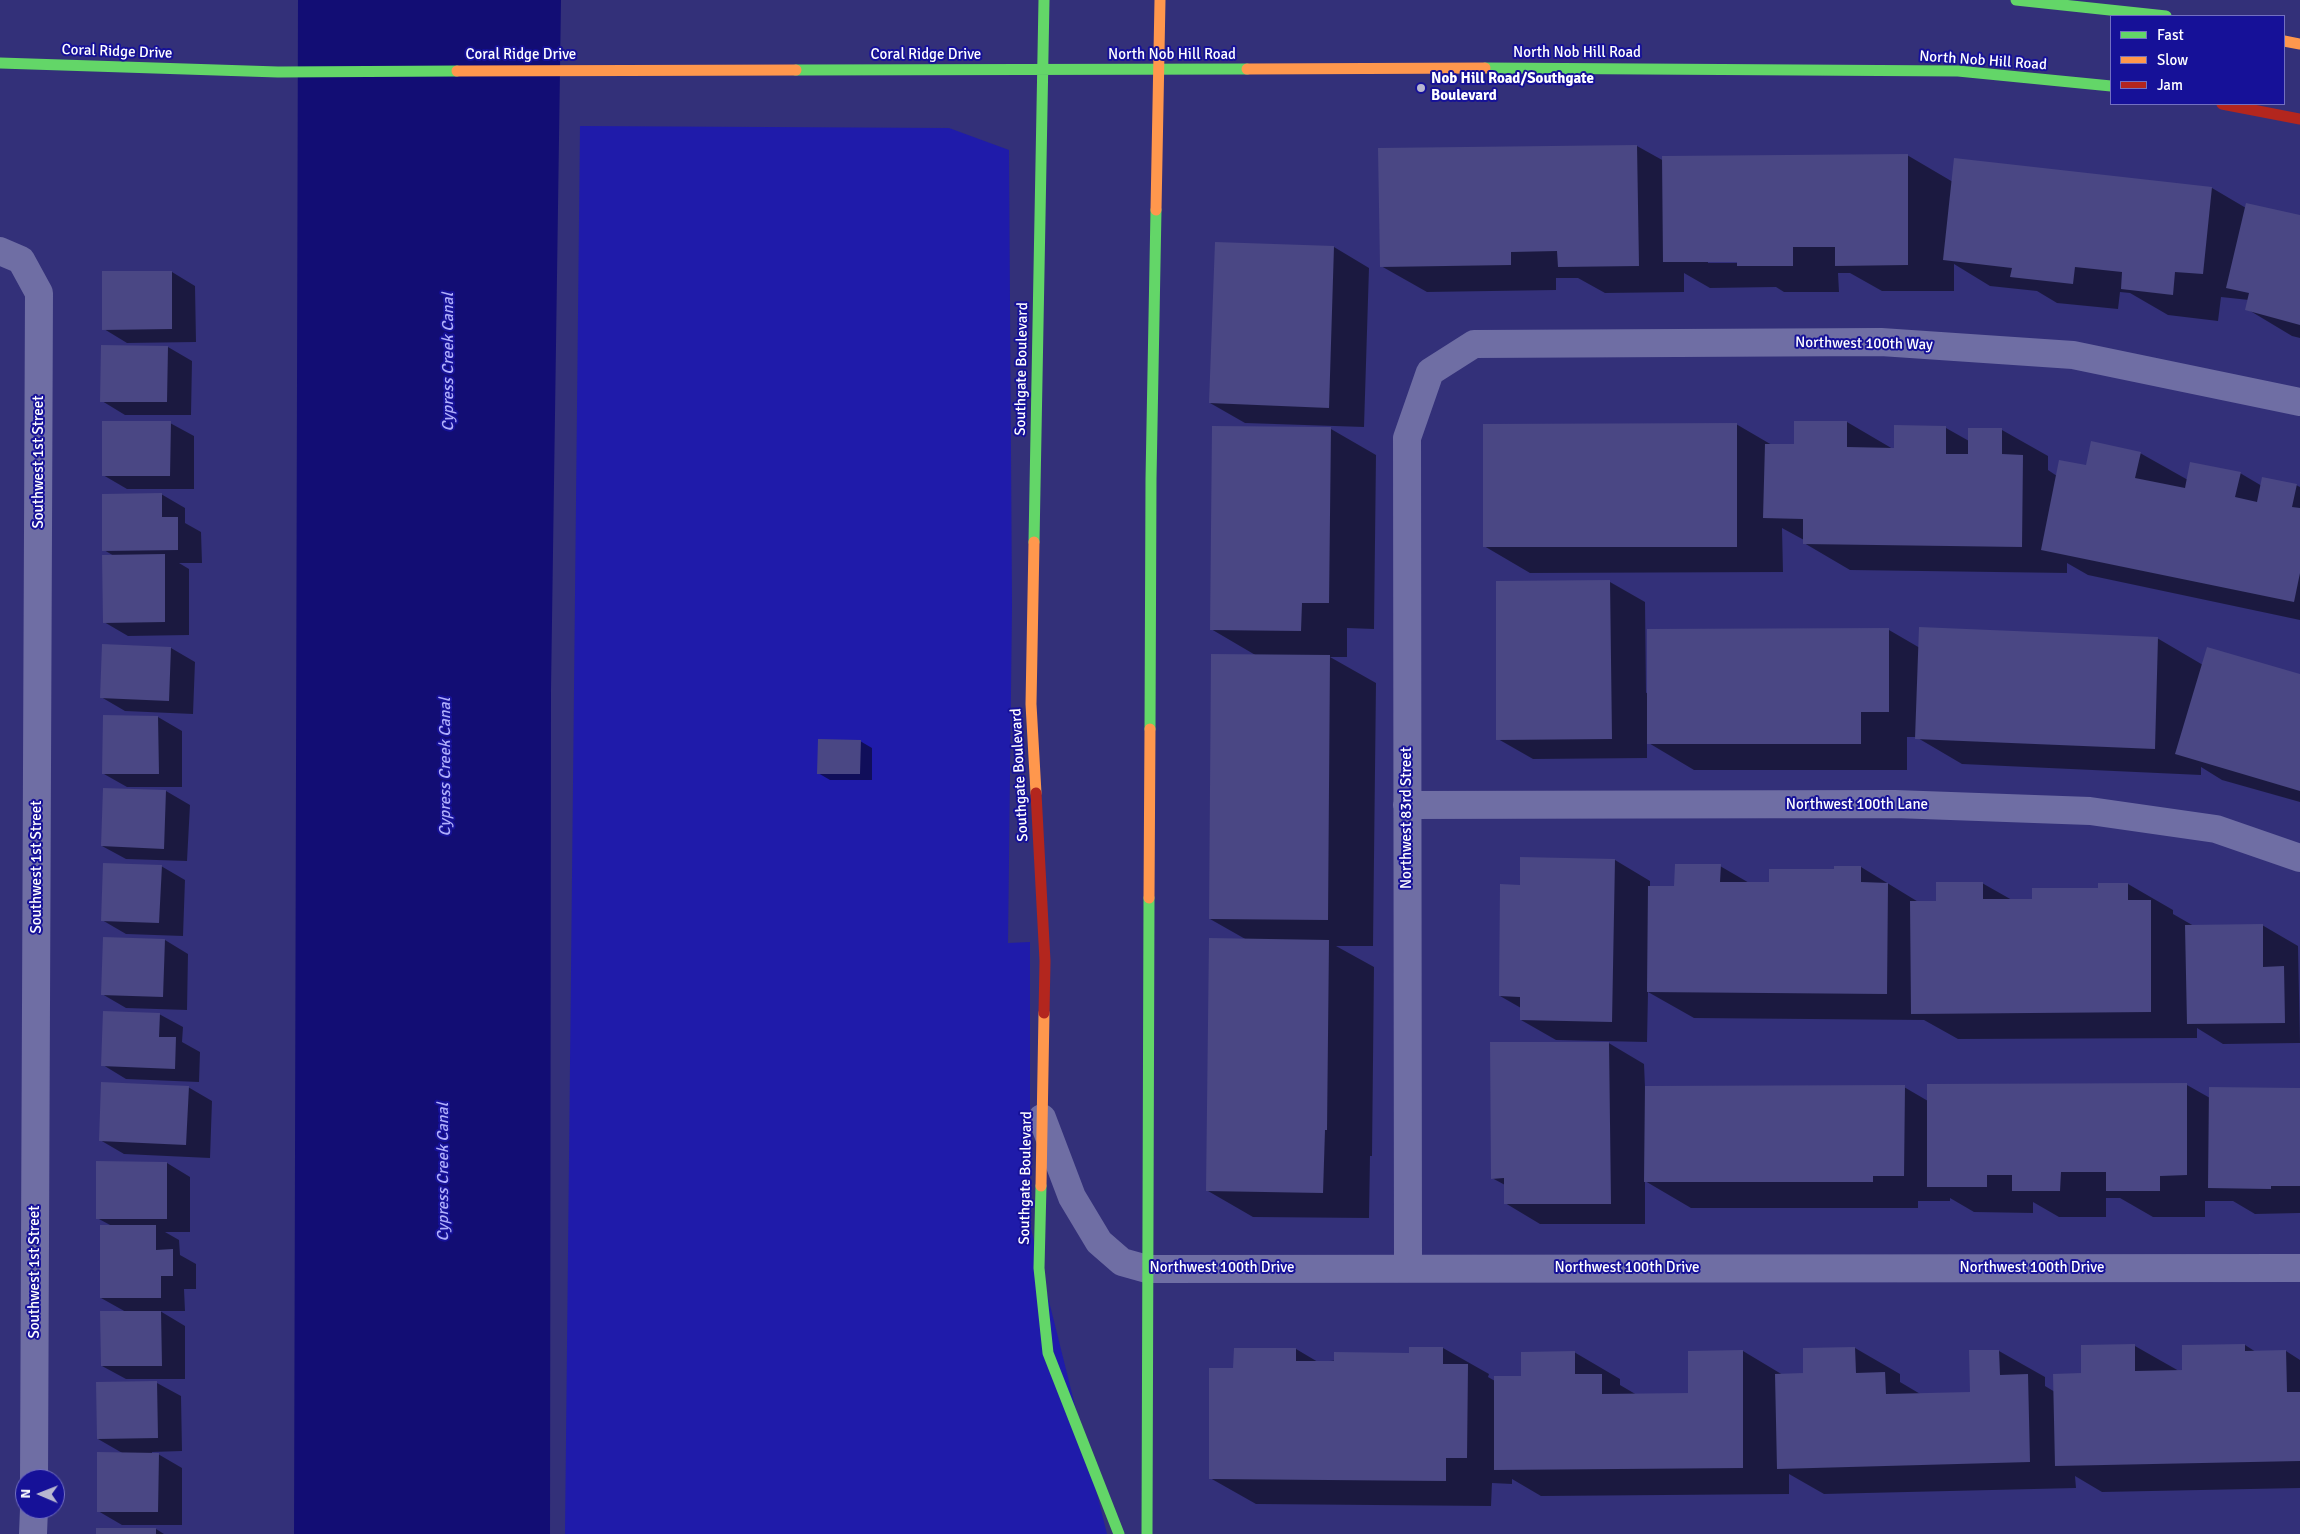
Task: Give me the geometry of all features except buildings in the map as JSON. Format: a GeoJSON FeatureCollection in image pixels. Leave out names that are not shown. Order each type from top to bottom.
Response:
{"type":"FeatureCollection","features":[{"type":"Feature","properties":{"kind":"street","name":"Southgate Boulevard"},"geometry":{"type":"LineString","coordinates":[[1044,0],[1031,704],[1045,961],[1040,1268],[1048,1353],[1119,1534]]}},
{"type":"Feature","properties":{"kind":"street"},"geometry":{"type":"LineString","coordinates":[[1147,1534],[1151,478],[1160,0]]}},
{"type":"Feature","properties":{"kind":"street"},"geometry":{"type":"LineString","coordinates":[[2016,0],[2157,15]]}},
{"type":"Feature","properties":{"kind":"street"},"geometry":{"type":"LineString","coordinates":[[2285,41],[2300,44]]}},
{"type":"Feature","properties":{"kind":"street","name":"Coral Ridge Drive"},"geometry":{"type":"LineString","coordinates":[[0,63],[278,72],[1042,70]]}},
{"type":"Feature","properties":{"kind":"street","name":"North Nob Hill Road"},"geometry":{"type":"LineString","coordinates":[[1042,70],[1609,68],[1958,71],[2110,86]]}},
{"type":"Feature","properties":{"kind":"street"},"geometry":{"type":"LineString","coordinates":[[2227,105],[2300,119]]}},
{"type":"Feature","properties":{"kind":"street","name":"Southwest 1st Street"},"geometry":{"type":"LineString","coordinates":[[10,256],[40,293],[34,1469]]}},
{"type":"Feature","properties":{"kind":"street","name":"Northwest 100th Way"},"geometry":{"type":"LineString","coordinates":[[1430,372],[1474,344],[1881,342],[2073,355],[2300,402]]}},
{"type":"Feature","properties":{"kind":"street","name":"Northwest 83rd Street"},"geometry":{"type":"LineString","coordinates":[[1408,1268],[1407,438],[1430,372]]}},
{"type":"Feature","properties":{"kind":"street","name":"Northwest 100th Lane"},"geometry":{"type":"LineString","coordinates":[[1407,805],[1895,804],[2090,811],[2216,829],[2300,858]]}},
{"type":"Feature","properties":{"kind":"street","name":"Northwest 100th Drive"},"geometry":{"type":"LineString","coordinates":[[1042,1118],[1072,1197],[1100,1242],[1122,1262],[1147,1269],[2300,1268]]}},
{"type":"Feature","properties":{"kind":"street"},"geometry":{"type":"LineString","coordinates":[[34,1519],[34,1534]]}},
{"type":"Feature","properties":{"kind":"shaded area"},"geometry":{"type":"Polygon","coordinates":[[[580,126],[949,128],[1009,150],[1012,606],[1008,943],[1030,942],[1030,1225],[1107,1534],[565,1534],[580,126]]]}},
{"type":"Feature","properties":{"kind":"water","name":"Cypress Creek Canal"},"geometry":{"type":"Polygon","coordinates":[[[298,0],[561,0],[551,689],[550,1534],[294,1534],[298,0]]]}},
{"type":"Feature","properties":{"kind":"traffic: fast"},"geometry":{"type":"LineString","coordinates":[[1034,542],[1044,0]]}},
{"type":"Feature","properties":{"kind":"traffic: fast"},"geometry":{"type":"LineString","coordinates":[[2016,0],[2157,15]]}},
{"type":"Feature","properties":{"kind":"traffic: fast"},"geometry":{"type":"LineString","coordinates":[[0,63],[278,72],[457,71]]}},
{"type":"Feature","properties":{"kind":"traffic: fast"},"geometry":{"type":"LineString","coordinates":[[1485,68],[1958,71],[2110,86]]}},
{"type":"Feature","properties":{"kind":"traffic: fast"},"geometry":{"type":"LineString","coordinates":[[796,70],[1247,69]]}},
{"type":"Feature","properties":{"kind":"traffic: fast"},"geometry":{"type":"LineString","coordinates":[[1150,729],[1151,479],[1156,210]]}},
{"type":"Feature","properties":{"kind":"traffic: fast"},"geometry":{"type":"LineString","coordinates":[[1147,1534],[1149,898]]}},
{"type":"Feature","properties":{"kind":"traffic: fast"},"geometry":{"type":"LineString","coordinates":[[1041,1186],[1039,1268],[1048,1353],[1119,1534]]}},
{"type":"Feature","properties":{"kind":"traffic: slow"},"geometry":{"type":"LineString","coordinates":[[1156,210],[1160,0]]}},
{"type":"Feature","properties":{"kind":"traffic: slow"},"geometry":{"type":"LineString","coordinates":[[2285,41],[2300,44]]}},
{"type":"Feature","properties":{"kind":"traffic: slow"},"geometry":{"type":"LineString","coordinates":[[1247,69],[1485,68]]}},
{"type":"Feature","properties":{"kind":"traffic: slow"},"geometry":{"type":"LineString","coordinates":[[457,71],[796,70]]}},
{"type":"Feature","properties":{"kind":"traffic: slow"},"geometry":{"type":"LineString","coordinates":[[1034,542],[1031,704],[1036,793]]}},
{"type":"Feature","properties":{"kind":"traffic: slow"},"geometry":{"type":"LineString","coordinates":[[1149,898],[1150,729]]}},
{"type":"Feature","properties":{"kind":"traffic: slow"},"geometry":{"type":"LineString","coordinates":[[1041,1186],[1044,1013]]}},
{"type":"Feature","properties":{"kind":"traffic: jam"},"geometry":{"type":"LineString","coordinates":[[2227,105],[2300,119]]}},
{"type":"Feature","properties":{"kind":"traffic: jam"},"geometry":{"type":"LineString","coordinates":[[1036,793],[1045,961],[1044,1013]]}},
{"type":"Feature","properties":{"kind":"place","name":"Nob Hill Road/Southgate Boulevard"},"geometry":{"type":"Point","coordinates":[1421,88]}}]}
